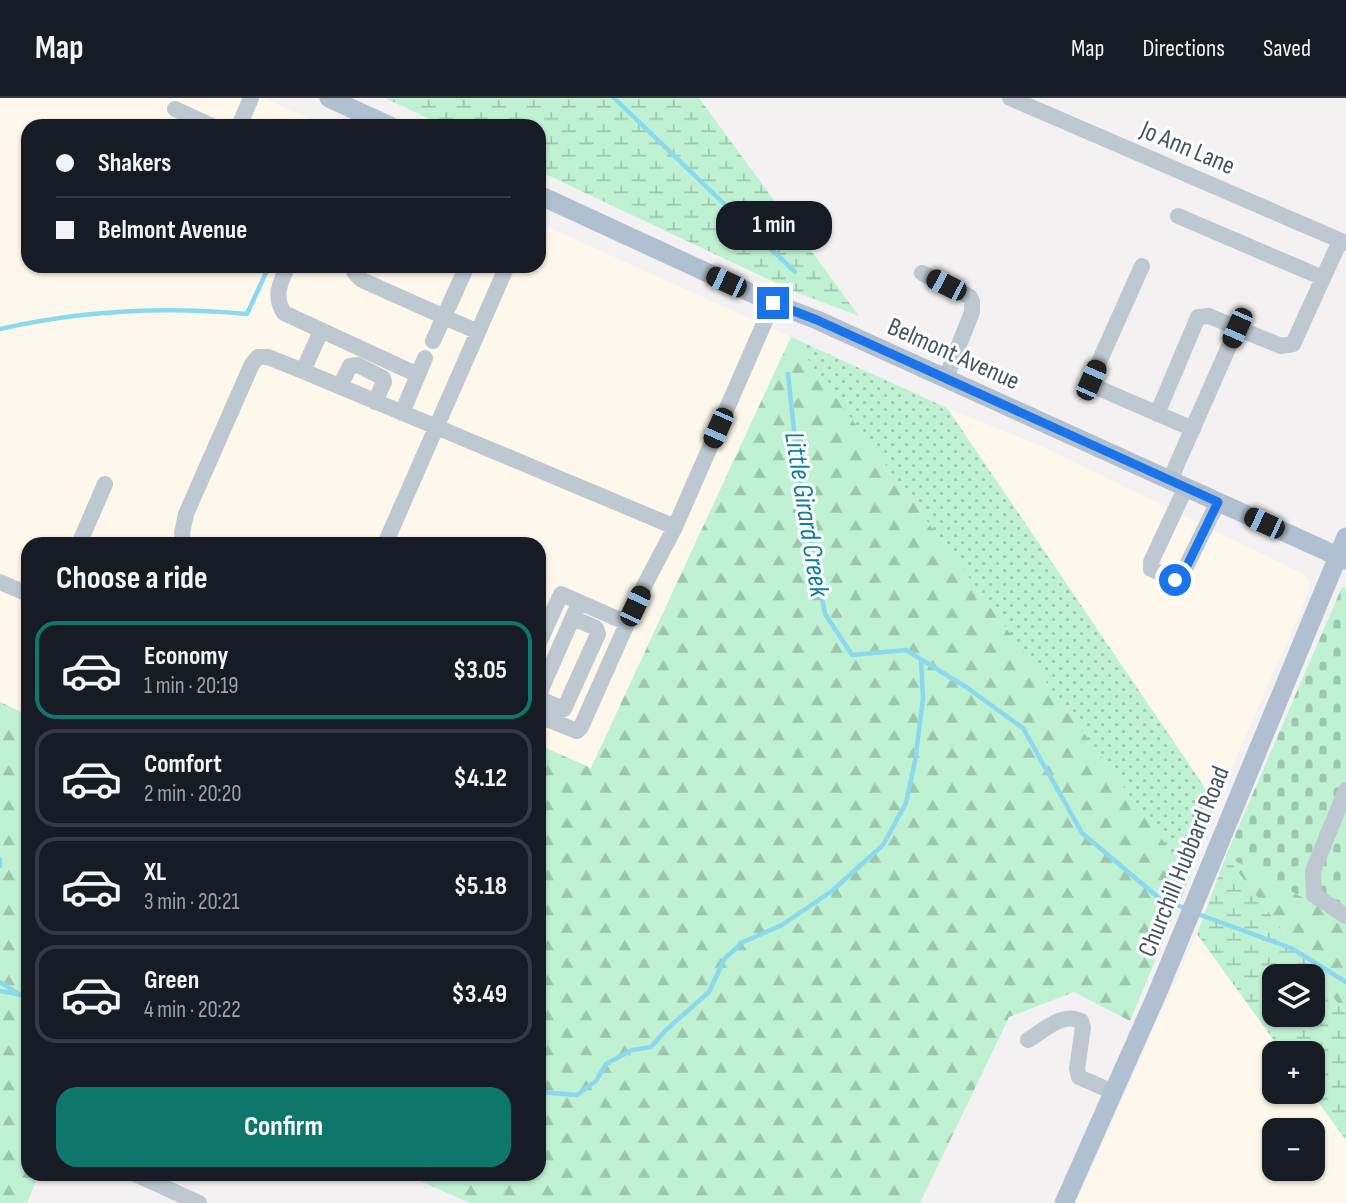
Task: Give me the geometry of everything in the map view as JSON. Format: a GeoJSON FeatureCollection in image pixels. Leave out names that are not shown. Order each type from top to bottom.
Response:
{"type":"FeatureCollection","features":[{"type":"Feature","properties":{"kind":"main road"},"geometry":{"type":"LineString","coordinates":[[329,98],[375,119]]}},
{"type":"Feature","properties":{"kind":"main road","name":"Belmont Avenue"},"geometry":{"type":"LineString","coordinates":[[546,198],[1342,558]]}},
{"type":"Feature","properties":{"kind":"main road","name":"Churchill Hubbard Road"},"geometry":{"type":"LineString","coordinates":[[1064,1203],[1157,994],[1342,558],[1346,537]]}},
{"type":"Feature","properties":{"kind":"street"},"geometry":{"type":"LineString","coordinates":[[242,119],[251,98]]}},
{"type":"Feature","properties":{"kind":"street","name":"Jo Ann Lane"},"geometry":{"type":"LineString","coordinates":[[1010,98],[1343,242]]}},
{"type":"Feature","properties":{"kind":"street"},"geometry":{"type":"LineString","coordinates":[[175,109],[197,119]]}},
{"type":"Feature","properties":{"kind":"street"},"geometry":{"type":"LineString","coordinates":[[1178,215],[1323,278]]}},
{"type":"Feature","properties":{"kind":"street"},"geometry":{"type":"LineString","coordinates":[[1157,414],[1198,317],[1209,316],[1281,346],[1293,345],[1323,278],[1343,242]]}},
{"type":"Feature","properties":{"kind":"street"},"geometry":{"type":"LineString","coordinates":[[1142,266],[1091,380],[1096,387],[1193,429]]}},
{"type":"Feature","properties":{"kind":"street"},"geometry":{"type":"LineString","coordinates":[[285,273],[278,291],[279,306],[288,316],[418,375]]}},
{"type":"Feature","properties":{"kind":"street"},"geometry":{"type":"LineString","coordinates":[[355,273],[362,280],[478,332]]}},
{"type":"Feature","properties":{"kind":"street"},"geometry":{"type":"LineString","coordinates":[[433,341],[464,273]]}},
{"type":"Feature","properties":{"kind":"street"},"geometry":{"type":"LineString","coordinates":[[388,537],[504,273]]}},
{"type":"Feature","properties":{"kind":"street"},"geometry":{"type":"LineString","coordinates":[[922,273],[970,297],[972,302],[972,312],[946,378]]}},
{"type":"Feature","properties":{"kind":"street"},"geometry":{"type":"LineString","coordinates":[[546,719],[577,731],[581,727],[657,557],[675,527],[773,303]]}},
{"type":"Feature","properties":{"kind":"street"},"geometry":{"type":"LineString","coordinates":[[1218,502],[1181,578],[1175,580],[1151,569],[1193,429],[1237,328]]}},
{"type":"Feature","properties":{"kind":"street"},"geometry":{"type":"LineString","coordinates":[[303,371],[321,331]]}},
{"type":"Feature","properties":{"kind":"street"},"geometry":{"type":"LineString","coordinates":[[183,537],[186,514],[252,365],[258,357],[268,357],[340,386],[675,527]]}},
{"type":"Feature","properties":{"kind":"street"},"geometry":{"type":"LineString","coordinates":[[401,413],[425,358]]}},
{"type":"Feature","properties":{"kind":"street"},"geometry":{"type":"LineString","coordinates":[[340,386],[350,366],[358,365],[383,378],[384,382],[375,402]]}},
{"type":"Feature","properties":{"kind":"street"},"geometry":{"type":"LineString","coordinates":[[82,537],[105,484]]}},
{"type":"Feature","properties":{"kind":"street"},"geometry":{"type":"LineString","coordinates":[[0,582],[21,591]]}},
{"type":"Feature","properties":{"kind":"street"},"geometry":{"type":"LineString","coordinates":[[546,627],[561,594],[627,623]]}},
{"type":"Feature","properties":{"kind":"street"},"geometry":{"type":"LineString","coordinates":[[546,668],[580,602]]}},
{"type":"Feature","properties":{"kind":"street"},"geometry":{"type":"LineString","coordinates":[[546,700],[564,709],[598,630],[573,618]]}},
{"type":"Feature","properties":{"kind":"street"},"geometry":{"type":"LineString","coordinates":[[546,639],[562,641]]}},
{"type":"Feature","properties":{"kind":"street"},"geometry":{"type":"LineString","coordinates":[[590,653],[610,662]]}},
{"type":"Feature","properties":{"kind":"street"},"geometry":{"type":"LineString","coordinates":[[575,686],[596,694]]}},
{"type":"Feature","properties":{"kind":"street"},"geometry":{"type":"LineString","coordinates":[[1346,790],[1312,871],[1314,895],[1346,916]]}},
{"type":"Feature","properties":{"kind":"street"},"geometry":{"type":"LineString","coordinates":[[1028,1040],[1064,1018],[1071,1017],[1081,1021],[1083,1027],[1077,1069],[1079,1077],[1113,1092]]}},
{"type":"Feature","properties":{"kind":"street"},"geometry":{"type":"LineString","coordinates":[[150,1181],[199,1203]]}},
{"type":"Feature","properties":{"kind":"shaded area"},"geometry":{"type":"Polygon","coordinates":[[[0,98],[264,98],[310,119],[21,119],[21,273],[546,273],[546,226],[791,337],[591,768],[546,748],[546,537],[21,537],[21,712],[0,702],[0,98]]]}},
{"type":"Feature","properties":{"kind":"shaded area"},"geometry":{"type":"Polygon","coordinates":[[[947,408],[1044,447],[1305,575],[1310,583],[1307,596],[1216,804],[947,408]]]}},
{"type":"Feature","properties":{"kind":"shaded area"},"geometry":{"type":"Polygon","coordinates":[[[1197,934],[1274,1041],[1262,1041],[1262,1104],[1320,1104],[1346,1140],[1346,1203],[1076,1203],[1197,934]]]}},
{"type":"Feature","properties":{"kind":"green space"},"geometry":{"type":"Polygon","coordinates":[[[385,98],[699,98],[859,316],[793,291],[546,174],[546,119],[429,119],[385,98]]]}},
{"type":"Feature","properties":{"kind":"green space"},"geometry":{"type":"Polygon","coordinates":[[[791,337],[947,408],[1216,804],[1190,877],[791,337]]]}},
{"type":"Feature","properties":{"kind":"green space"},"geometry":{"type":"Polygon","coordinates":[[[791,337],[1190,877],[1130,1021],[1074,992],[1009,1017],[920,1203],[470,1203],[420,1181],[546,1181],[546,748],[591,768],[791,337]]]}},
{"type":"Feature","properties":{"kind":"green space"},"geometry":{"type":"Polygon","coordinates":[[[1342,587],[1346,588],[1346,921],[1226,856],[1342,587]]]}},
{"type":"Feature","properties":{"kind":"green space"},"geometry":{"type":"Polygon","coordinates":[[[0,702],[21,712],[21,1181],[36,1181],[27,1203],[0,1203],[0,702]]]}},
{"type":"Feature","properties":{"kind":"green space"},"geometry":{"type":"Polygon","coordinates":[[[1226,856],[1346,921],[1346,1014],[1325,986],[1325,964],[1308,964],[1226,856]]]}},
{"type":"Feature","properties":{"kind":"green space"},"geometry":{"type":"Polygon","coordinates":[[[1226,856],[1308,964],[1262,964],[1262,1024],[1197,934],[1226,856]]]}},
{"type":"Feature","properties":{"kind":"green space"},"geometry":{"type":"Polygon","coordinates":[[[1325,986],[1346,1014],[1346,1140],[1320,1104],[1325,1104],[1325,1041],[1274,1041],[1264,1027],[1325,1027],[1325,986]]]}},
{"type":"Feature","properties":{"kind":"waterway","name":"Little Girard Creek"},"geometry":{"type":"LineString","coordinates":[[614,98],[795,272]]}},
{"type":"Feature","properties":{"kind":"waterway"},"geometry":{"type":"LineString","coordinates":[[0,329],[123,311],[185,310],[247,314],[266,273]]}},
{"type":"Feature","properties":{"kind":"waterway","name":"Little Girard Creek"},"geometry":{"type":"LineString","coordinates":[[788,374],[798,468],[825,614],[852,655],[906,650],[966,687],[1023,728],[1082,833],[1159,898],[1187,909]]}},
{"type":"Feature","properties":{"kind":"waterway"},"geometry":{"type":"LineString","coordinates":[[546,1093],[577,1095],[596,1081],[606,1064],[632,1050],[651,1047],[709,992],[725,958],[743,942],[782,925],[832,891],[883,845],[906,803],[915,761],[923,699],[921,659]]}},
{"type":"Feature","properties":{"kind":"waterway"},"geometry":{"type":"LineString","coordinates":[[0,859],[0,866]]}},
{"type":"Feature","properties":{"kind":"waterway","name":"Little Girard Creek"},"geometry":{"type":"LineString","coordinates":[[1195,913],[1291,948],[1346,982]]}},
{"type":"Feature","properties":{"kind":"waterway"},"geometry":{"type":"LineString","coordinates":[[0,982],[17,993]]}},
{"type":"Feature","properties":{"kind":"waterway"},"geometry":{"type":"LineString","coordinates":[[0,991],[21,995]]}},
{"type":"Feature","properties":{"kind":"route"},"geometry":{"type":"LineString","coordinates":[[773,303],[817,320],[1218,502],[1181,578],[1175,580]]}}]}
